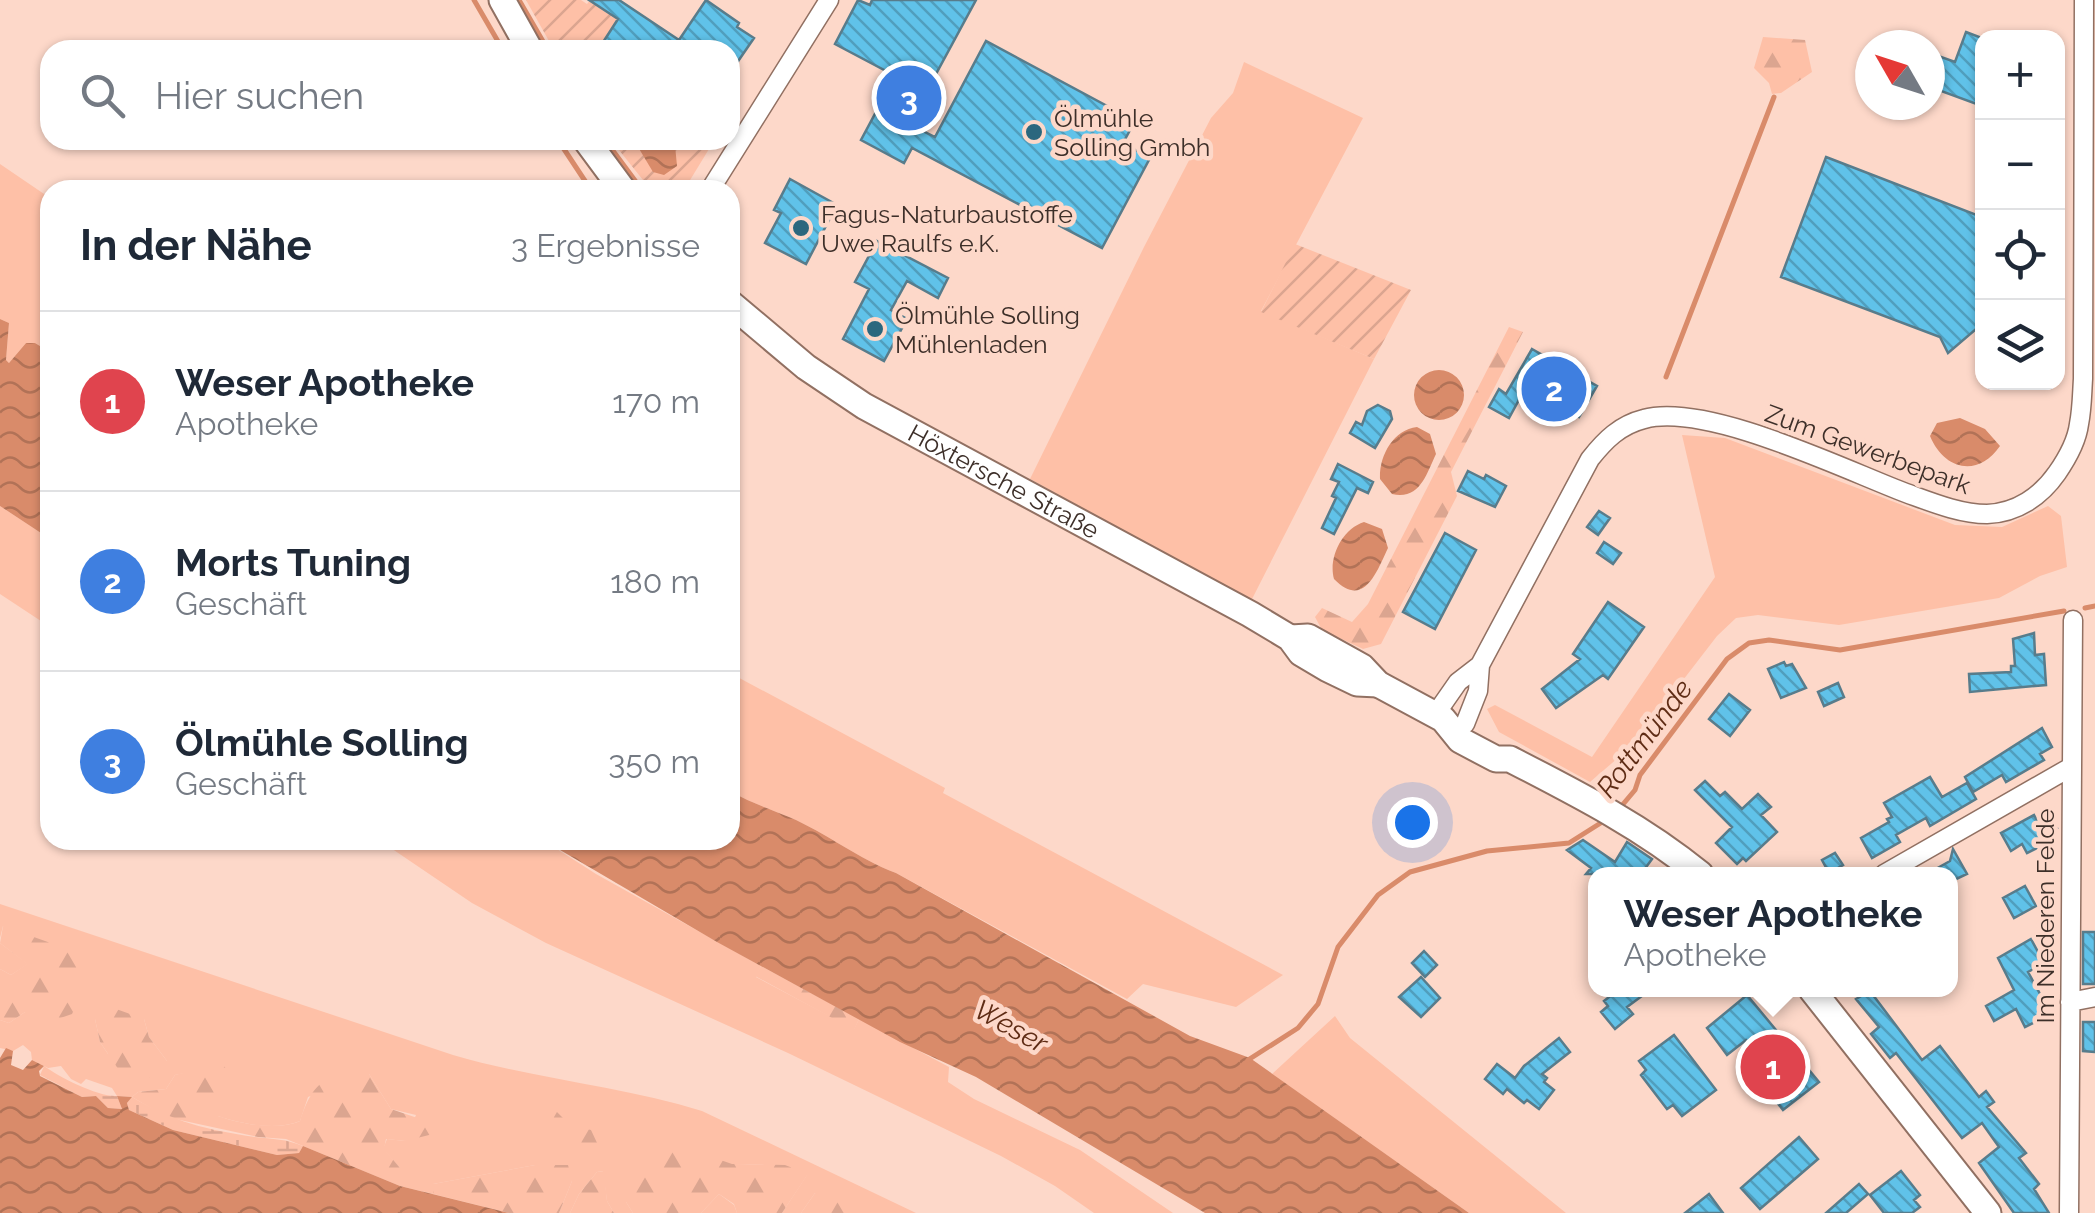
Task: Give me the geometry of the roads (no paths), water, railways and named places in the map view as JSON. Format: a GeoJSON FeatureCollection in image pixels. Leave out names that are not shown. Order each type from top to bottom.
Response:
{"type":"FeatureCollection","features":[{"type":"Feature","properties":{"kind":"street"},"geometry":{"type":"LineString","coordinates":[[502,0],[524,40]]}},
{"type":"Feature","properties":{"kind":"street"},"geometry":{"type":"LineString","coordinates":[[740,142],[829,0]]}},
{"type":"Feature","properties":{"kind":"street","name":"Zum Gewerbepark"},"geometry":{"type":"LineString","coordinates":[[1448,720],[1458,682],[1480,664],[1590,458],[1622,427],[1646,418],[1679,414],[1724,423],[1930,502],[1972,513],[2010,510],[2030,501],[2048,486],[2079,428],[2083,378],[2090,168],[2084,0]]}},
{"type":"Feature","properties":{"kind":"street"},"geometry":{"type":"LineString","coordinates":[[593,150],[616,180]]}},
{"type":"Feature","properties":{"kind":"street"},"geometry":{"type":"LineString","coordinates":[[716,180],[735,150]]}},
{"type":"Feature","properties":{"kind":"street","name":"Höxtersche Straße"},"geometry":{"type":"LineString","coordinates":[[740,311],[806,366],[864,406],[1290,638],[1301,653],[1328,669],[1357,683],[1378,684],[1502,744],[1510,759],[1596,804],[1690,867]]}},
{"type":"Feature","properties":{"kind":"street","name":"Im Niederen Felde"},"geometry":{"type":"LineString","coordinates":[[2069,1213],[2073,620]]}},
{"type":"Feature","properties":{"kind":"street","name":"Zum Gewerbepark"},"geometry":{"type":"LineString","coordinates":[[1448,720],[1478,691],[1480,664]]}},
{"type":"Feature","properties":{"kind":"street"},"geometry":{"type":"LineString","coordinates":[[1896,867],[2071,767]]}},
{"type":"Feature","properties":{"kind":"street"},"geometry":{"type":"LineString","coordinates":[[1818,997],[1988,1213]]}},
{"type":"Feature","properties":{"kind":"street"},"geometry":{"type":"LineString","coordinates":[[2070,1002],[2095,997]]}},
{"type":"Feature","properties":{"kind":"water"},"geometry":{"type":"Polygon","coordinates":[[[640,150],[675,150],[677,166],[664,175],[653,172],[640,150]]]}},
{"type":"Feature","properties":{"kind":"water"},"geometry":{"type":"Polygon","coordinates":[[[0,319],[9,323],[9,363],[26,343],[40,346],[40,532],[0,506],[0,319]]]}},
{"type":"Feature","properties":{"kind":"water"},"geometry":{"type":"Polygon","coordinates":[[[1439,370],[1457,377],[1464,395],[1457,413],[1439,420],[1421,413],[1414,395],[1421,377],[1439,370]]]}},
{"type":"Feature","properties":{"kind":"water"},"geometry":{"type":"Polygon","coordinates":[[[1960,418],[1985,429],[2000,446],[1982,463],[1952,463],[1930,436],[1937,423],[1960,418]]]}},
{"type":"Feature","properties":{"kind":"water"},"geometry":{"type":"Polygon","coordinates":[[[1417,427],[1430,434],[1436,454],[1416,490],[1392,494],[1380,479],[1385,453],[1401,433],[1417,427]]]}},
{"type":"Feature","properties":{"kind":"water"},"geometry":{"type":"Polygon","coordinates":[[[1364,522],[1382,529],[1388,548],[1368,584],[1361,589],[1344,588],[1334,579],[1333,562],[1343,538],[1364,522]]]}},
{"type":"Feature","properties":{"kind":"water","name":"Weser"},"geometry":{"type":"Polygon","coordinates":[[[740,796],[896,873],[1190,1036],[1250,1058],[1469,1213],[1205,1213],[976,1077],[900,1042],[560,850],[740,850],[740,796]]]}},
{"type":"Feature","properties":{"kind":"water"},"geometry":{"type":"Polygon","coordinates":[[[6,1048],[13,1051],[11,1065],[23,1070],[32,1060],[44,1066],[40,1076],[82,1097],[96,1096],[108,1108],[122,1109],[117,1096],[132,1097],[127,1103],[129,1110],[173,1130],[277,1155],[299,1153],[303,1146],[400,1186],[509,1213],[0,1213],[0,1058],[6,1048]]]}},
{"type":"Feature","properties":{"kind":"waterway"},"geometry":{"type":"LineString","coordinates":[[474,0],[497,40]]}},
{"type":"Feature","properties":{"kind":"waterway"},"geometry":{"type":"LineString","coordinates":[[519,0],[542,40]]}},
{"type":"Feature","properties":{"kind":"waterway"},"geometry":{"type":"LineString","coordinates":[[1666,377],[1774,97]]}},
{"type":"Feature","properties":{"kind":"waterway"},"geometry":{"type":"LineString","coordinates":[[565,150],[584,180]]}},
{"type":"Feature","properties":{"kind":"waterway"},"geometry":{"type":"LineString","coordinates":[[612,150],[635,180]]}},
{"type":"Feature","properties":{"kind":"waterway","name":"Rottmünde"},"geometry":{"type":"LineString","coordinates":[[2085,608],[2095,606]]}},
{"type":"Feature","properties":{"kind":"waterway","name":"Rottmünde"},"geometry":{"type":"LineString","coordinates":[[1619,809],[1727,659],[1749,643],[1769,640],[1840,650],[2064,611]]}},
{"type":"Feature","properties":{"kind":"waterway","name":"Rottmünde"},"geometry":{"type":"LineString","coordinates":[[1248,1060],[1298,1028],[1318,1004],[1338,947],[1378,895],[1410,872],[1487,851],[1569,843],[1607,819]]}},
{"type":"Feature","properties":{"kind":"place","name":"Ölmühle Solling"},"geometry":{"type":"Point","coordinates":[909,98]}},
{"type":"Feature","properties":{"kind":"place","name":"Ölmühle Solling Gmbh"},"geometry":{"type":"Point","coordinates":[1034,132]}},
{"type":"Feature","properties":{"kind":"place","name":"Fagus-Naturbaustoffe Uwe Raulfs e.K."},"geometry":{"type":"Point","coordinates":[801,228]}},
{"type":"Feature","properties":{"kind":"place","name":"Ölmühle Solling Mühlenladen"},"geometry":{"type":"Point","coordinates":[875,329]}},
{"type":"Feature","properties":{"kind":"place","name":"Morts Tuning"},"geometry":{"type":"Point","coordinates":[1554,389]}},
{"type":"Feature","properties":{"kind":"place","name":"Weser Apotheke"},"geometry":{"type":"Point","coordinates":[1773,1067]}}]}
